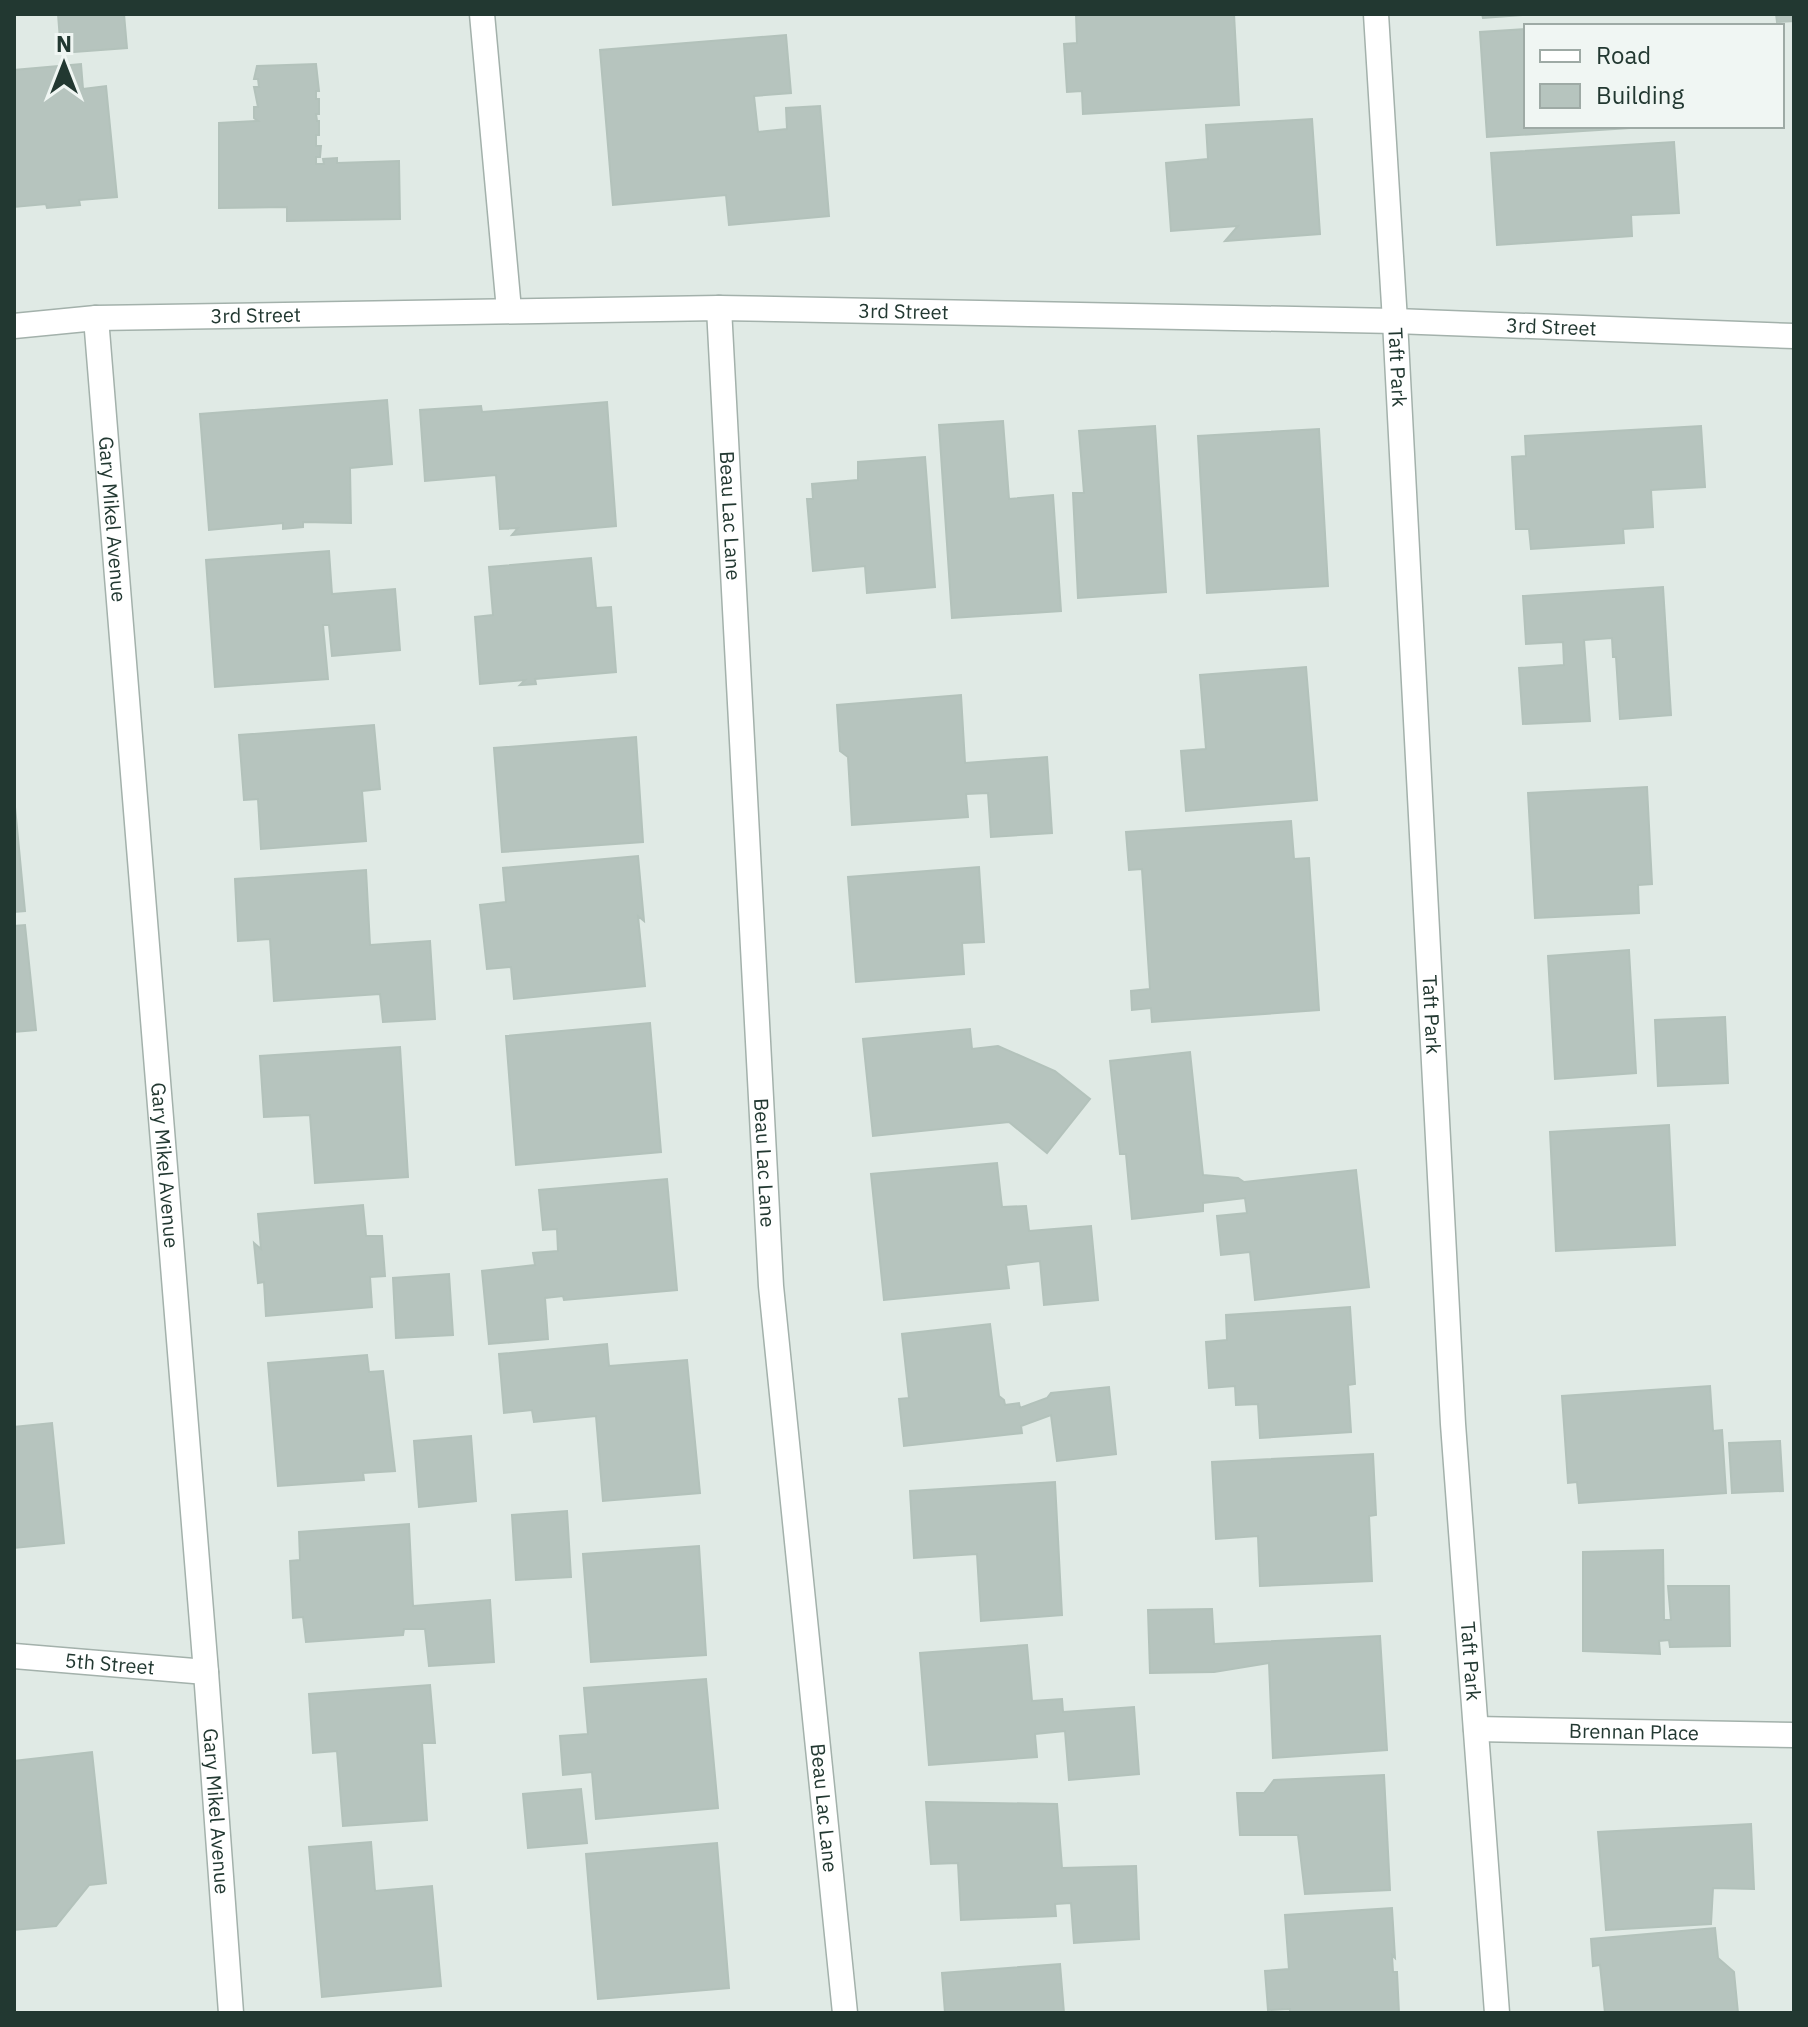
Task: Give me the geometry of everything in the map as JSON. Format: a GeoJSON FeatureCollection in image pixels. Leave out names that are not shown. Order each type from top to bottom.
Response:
{"type":"FeatureCollection","features":[{"type":"Feature","properties":{"kind":"street"},"geometry":{"type":"LineString","coordinates":[[482,14],[509,310]]}},
{"type":"Feature","properties":{"kind":"street","name":"Taft Park"},"geometry":{"type":"LineString","coordinates":[[1376,14],[1453,1424],[1497,2013]]}},
{"type":"Feature","properties":{"kind":"street","name":"3rd Street"},"geometry":{"type":"LineString","coordinates":[[14,326],[96,318],[719,308],[1395,321],[1794,336]]}},
{"type":"Feature","properties":{"kind":"street","name":"Beau Lac Lane"},"geometry":{"type":"LineString","coordinates":[[719,308],[771,1286],[845,2013]]}},
{"type":"Feature","properties":{"kind":"street","name":"Gary Mikel Avenue"},"geometry":{"type":"LineString","coordinates":[[96,318],[231,2013]]}},
{"type":"Feature","properties":{"kind":"street","name":"5th Street"},"geometry":{"type":"LineString","coordinates":[[14,1656],[206,1672]]}},
{"type":"Feature","properties":{"kind":"street","name":"Brennan Place"},"geometry":{"type":"LineString","coordinates":[[1476,1729],[1794,1735]]}},
{"type":"Feature","properties":{"kind":"building"},"geometry":{"type":"Polygon","coordinates":[[[58,14],[124,14],[127,48],[61,53],[58,14]]]}},
{"type":"Feature","properties":{"kind":"building"},"geometry":{"type":"Polygon","coordinates":[[[1076,14],[1234,14],[1239,105],[1083,114],[1082,91],[1067,92],[1064,44],[1077,43],[1076,14]]]}},
{"type":"Feature","properties":{"kind":"building"},"geometry":{"type":"Polygon","coordinates":[[[1482,14],[1537,14],[1483,18],[1482,14]]]}},
{"type":"Feature","properties":{"kind":"building"},"geometry":{"type":"Polygon","coordinates":[[[1776,14],[1794,14],[1794,21],[1777,22],[1776,14]]]}},
{"type":"Feature","properties":{"kind":"building"},"geometry":{"type":"Polygon","coordinates":[[[1524,29],[1524,128],[1630,128],[1487,137],[1480,32],[1524,29]]]}},
{"type":"Feature","properties":{"kind":"building"},"geometry":{"type":"Polygon","coordinates":[[[786,35],[791,93],[754,96],[758,132],[787,129],[786,108],[820,106],[829,216],[729,225],[726,195],[613,205],[600,50],[786,35]]]}},
{"type":"Feature","properties":{"kind":"building"},"geometry":{"type":"Polygon","coordinates":[[[81,64],[83,89],[106,86],[117,197],[79,200],[80,205],[14,207],[14,70],[81,64]]]}},
{"type":"Feature","properties":{"kind":"building"},"geometry":{"type":"Polygon","coordinates":[[[316,64],[319,135],[316,135],[316,146],[321,146],[316,164],[324,164],[323,159],[337,158],[337,163],[399,161],[400,219],[287,221],[287,207],[219,208],[219,123],[258,121],[254,118],[254,107],[258,107],[254,87],[259,87],[258,79],[254,79],[257,66],[316,64]]]}},
{"type":"Feature","properties":{"kind":"building"},"geometry":{"type":"Polygon","coordinates":[[[1312,119],[1320,234],[1225,241],[1238,226],[1171,231],[1166,163],[1208,159],[1206,125],[1312,119]]]}},
{"type":"Feature","properties":{"kind":"building"},"geometry":{"type":"Polygon","coordinates":[[[1674,142],[1679,213],[1631,215],[1632,236],[1497,245],[1491,153],[1674,142]]]}},
{"type":"Feature","properties":{"kind":"building"},"geometry":{"type":"Polygon","coordinates":[[[387,400],[392,464],[350,468],[351,523],[303,522],[303,527],[283,529],[283,523],[209,530],[200,414],[387,400]]]}},
{"type":"Feature","properties":{"kind":"building"},"geometry":{"type":"Polygon","coordinates":[[[607,402],[616,526],[512,535],[518,528],[500,529],[496,475],[425,481],[420,410],[481,406],[482,412],[607,402]]]}},
{"type":"Feature","properties":{"kind":"building"},"geometry":{"type":"Polygon","coordinates":[[[1003,421],[1009,499],[1053,495],[1061,611],[952,618],[939,425],[1003,421]]]}},
{"type":"Feature","properties":{"kind":"building"},"geometry":{"type":"Polygon","coordinates":[[[1155,426],[1166,592],[1078,598],[1073,493],[1084,493],[1079,431],[1155,426]]]}},
{"type":"Feature","properties":{"kind":"building"},"geometry":{"type":"Polygon","coordinates":[[[1701,426],[1705,487],[1651,490],[1653,527],[1623,529],[1624,543],[1531,549],[1529,529],[1516,529],[1512,457],[1526,456],[1525,436],[1701,426]]]}},
{"type":"Feature","properties":{"kind":"building"},"geometry":{"type":"Polygon","coordinates":[[[1319,429],[1328,586],[1207,593],[1198,436],[1319,429]]]}},
{"type":"Feature","properties":{"kind":"building"},"geometry":{"type":"Polygon","coordinates":[[[925,457],[935,587],[867,593],[865,566],[813,571],[807,499],[813,499],[812,484],[858,480],[858,462],[925,457]]]}},
{"type":"Feature","properties":{"kind":"building"},"geometry":{"type":"Polygon","coordinates":[[[329,551],[332,594],[395,589],[400,650],[332,656],[329,625],[323,625],[328,679],[215,687],[206,560],[329,551]]]}},
{"type":"Feature","properties":{"kind":"building"},"geometry":{"type":"Polygon","coordinates":[[[591,558],[596,608],[611,607],[616,672],[535,679],[536,684],[520,685],[525,680],[480,684],[475,617],[493,615],[489,567],[591,558]]]}},
{"type":"Feature","properties":{"kind":"building"},"geometry":{"type":"Polygon","coordinates":[[[1663,587],[1671,715],[1620,719],[1612,638],[1584,640],[1590,721],[1523,724],[1519,668],[1564,665],[1563,642],[1526,644],[1523,596],[1663,587]]]}},
{"type":"Feature","properties":{"kind":"building"},"geometry":{"type":"Polygon","coordinates":[[[1306,667],[1317,800],[1186,811],[1181,751],[1206,749],[1200,675],[1306,667]]]}},
{"type":"Feature","properties":{"kind":"building"},"geometry":{"type":"Polygon","coordinates":[[[961,695],[965,763],[1047,757],[1052,833],[991,837],[988,793],[966,794],[968,817],[852,825],[848,757],[840,751],[837,705],[961,695]]]}},
{"type":"Feature","properties":{"kind":"building"},"geometry":{"type":"Polygon","coordinates":[[[374,725],[380,789],[362,791],[366,841],[261,849],[258,799],[244,800],[239,735],[374,725]]]}},
{"type":"Feature","properties":{"kind":"building"},"geometry":{"type":"Polygon","coordinates":[[[636,737],[643,842],[502,852],[494,748],[636,737]]]}},
{"type":"Feature","properties":{"kind":"building"},"geometry":{"type":"Polygon","coordinates":[[[1647,787],[1652,884],[1638,885],[1639,913],[1535,918],[1528,793],[1647,787]]]}},
{"type":"Feature","properties":{"kind":"building"},"geometry":{"type":"Polygon","coordinates":[[[14,808],[25,911],[14,912],[14,808]]]}},
{"type":"Feature","properties":{"kind":"building"},"geometry":{"type":"Polygon","coordinates":[[[1291,821],[1294,859],[1309,858],[1319,1010],[1152,1022],[1151,1008],[1132,1010],[1131,991],[1150,989],[1142,869],[1129,870],[1126,832],[1291,821]]]}},
{"type":"Feature","properties":{"kind":"building"},"geometry":{"type":"Polygon","coordinates":[[[638,856],[644,921],[638,916],[645,986],[514,999],[511,967],[487,969],[480,905],[506,902],[503,868],[638,856]]]}},
{"type":"Feature","properties":{"kind":"building"},"geometry":{"type":"Polygon","coordinates":[[[979,867],[984,942],[962,943],[964,974],[856,982],[848,877],[979,867]]]}},
{"type":"Feature","properties":{"kind":"building"},"geometry":{"type":"Polygon","coordinates":[[[366,870],[370,945],[430,941],[435,1019],[383,1022],[380,994],[274,1001],[270,939],[238,941],[235,879],[366,870]]]}},
{"type":"Feature","properties":{"kind":"building"},"geometry":{"type":"Polygon","coordinates":[[[25,925],[36,1030],[14,1032],[14,926],[25,925]]]}},
{"type":"Feature","properties":{"kind":"building"},"geometry":{"type":"Polygon","coordinates":[[[1629,950],[1636,1073],[1555,1079],[1548,956],[1629,950]]]}},
{"type":"Feature","properties":{"kind":"building"},"geometry":{"type":"Polygon","coordinates":[[[1725,1017],[1728,1083],[1658,1086],[1655,1020],[1725,1017]]]}},
{"type":"Feature","properties":{"kind":"building"},"geometry":{"type":"Polygon","coordinates":[[[650,1023],[661,1152],[516,1165],[506,1036],[650,1023]]]}},
{"type":"Feature","properties":{"kind":"building"},"geometry":{"type":"Polygon","coordinates":[[[970,1029],[972,1049],[998,1046],[1055,1071],[1090,1099],[1047,1153],[1009,1122],[873,1136],[863,1039],[970,1029]]]}},
{"type":"Feature","properties":{"kind":"building"},"geometry":{"type":"Polygon","coordinates":[[[400,1047],[408,1177],[315,1183],[310,1115],[264,1117],[260,1056],[400,1047]]]}},
{"type":"Feature","properties":{"kind":"building"},"geometry":{"type":"Polygon","coordinates":[[[1190,1052],[1203,1175],[1238,1178],[1244,1182],[1356,1170],[1369,1287],[1255,1300],[1250,1252],[1221,1255],[1217,1216],[1247,1213],[1245,1198],[1203,1203],[1203,1211],[1132,1219],[1126,1154],[1120,1154],[1110,1061],[1190,1052]]]}},
{"type":"Feature","properties":{"kind":"building"},"geometry":{"type":"Polygon","coordinates":[[[1669,1125],[1675,1245],[1556,1251],[1550,1132],[1669,1125]]]}},
{"type":"Feature","properties":{"kind":"building"},"geometry":{"type":"Polygon","coordinates":[[[997,1163],[1002,1207],[1026,1206],[1029,1231],[1091,1226],[1098,1300],[1044,1305],[1040,1261],[1006,1265],[1009,1288],[884,1300],[871,1174],[997,1163]]]}},
{"type":"Feature","properties":{"kind":"building"},"geometry":{"type":"Polygon","coordinates":[[[667,1179],[677,1290],[564,1300],[563,1296],[545,1298],[548,1339],[489,1344],[482,1271],[535,1265],[533,1253],[558,1251],[557,1229],[543,1230],[539,1190],[667,1179]]]}},
{"type":"Feature","properties":{"kind":"building"},"geometry":{"type":"Polygon","coordinates":[[[363,1205],[366,1236],[382,1236],[385,1276],[370,1277],[372,1307],[266,1316],[264,1282],[258,1283],[254,1243],[261,1249],[258,1214],[363,1205]]]}},
{"type":"Feature","properties":{"kind":"building"},"geometry":{"type":"Polygon","coordinates":[[[449,1274],[453,1335],[396,1338],[393,1278],[449,1274]]]}},
{"type":"Feature","properties":{"kind":"building"},"geometry":{"type":"Polygon","coordinates":[[[1350,1307],[1355,1384],[1348,1385],[1351,1432],[1260,1438],[1258,1404],[1236,1405],[1235,1386],[1209,1388],[1206,1342],[1227,1340],[1226,1315],[1350,1307]]]}},
{"type":"Feature","properties":{"kind":"building"},"geometry":{"type":"Polygon","coordinates":[[[990,1324],[999,1396],[1005,1405],[1019,1403],[1020,1408],[1047,1398],[1051,1393],[1109,1387],[1116,1454],[1057,1461],[1051,1415],[1021,1426],[1022,1433],[904,1446],[899,1399],[909,1398],[902,1334],[990,1324]]]}},
{"type":"Feature","properties":{"kind":"building"},"geometry":{"type":"Polygon","coordinates":[[[607,1344],[609,1366],[687,1360],[700,1493],[603,1501],[596,1416],[534,1422],[532,1410],[504,1413],[499,1354],[607,1344]]]}},
{"type":"Feature","properties":{"kind":"building"},"geometry":{"type":"Polygon","coordinates":[[[367,1355],[369,1372],[383,1371],[395,1471],[363,1473],[364,1480],[278,1486],[268,1363],[367,1355]]]}},
{"type":"Feature","properties":{"kind":"building"},"geometry":{"type":"Polygon","coordinates":[[[1710,1386],[1713,1431],[1722,1430],[1726,1493],[1579,1503],[1577,1482],[1568,1483],[1562,1396],[1710,1386]]]}},
{"type":"Feature","properties":{"kind":"building"},"geometry":{"type":"Polygon","coordinates":[[[52,1423],[64,1543],[14,1548],[14,1427],[52,1423]]]}},
{"type":"Feature","properties":{"kind":"building"},"geometry":{"type":"Polygon","coordinates":[[[471,1436],[476,1501],[419,1507],[414,1441],[471,1436]]]}},
{"type":"Feature","properties":{"kind":"building"},"geometry":{"type":"Polygon","coordinates":[[[1780,1441],[1783,1491],[1732,1493],[1729,1443],[1780,1441]]]}},
{"type":"Feature","properties":{"kind":"building"},"geometry":{"type":"Polygon","coordinates":[[[1373,1454],[1376,1515],[1369,1516],[1372,1581],[1260,1586],[1258,1536],[1216,1539],[1212,1462],[1373,1454]]]}},
{"type":"Feature","properties":{"kind":"building"},"geometry":{"type":"Polygon","coordinates":[[[1055,1482],[1062,1615],[981,1621],[977,1554],[914,1558],[910,1491],[1055,1482]]]}},
{"type":"Feature","properties":{"kind":"building"},"geometry":{"type":"Polygon","coordinates":[[[567,1511],[571,1577],[516,1580],[512,1515],[567,1511]]]}},
{"type":"Feature","properties":{"kind":"building"},"geometry":{"type":"Polygon","coordinates":[[[409,1524],[413,1606],[490,1600],[494,1662],[429,1666],[425,1629],[404,1629],[403,1635],[306,1642],[303,1617],[293,1618],[290,1561],[300,1560],[299,1532],[409,1524]]]}},
{"type":"Feature","properties":{"kind":"building"},"geometry":{"type":"Polygon","coordinates":[[[699,1546],[706,1655],[591,1662],[583,1554],[699,1546]]]}},
{"type":"Feature","properties":{"kind":"building"},"geometry":{"type":"Polygon","coordinates":[[[1663,1550],[1664,1620],[1671,1620],[1668,1586],[1729,1586],[1730,1646],[1670,1647],[1669,1640],[1659,1641],[1660,1654],[1583,1651],[1583,1552],[1663,1550]]]}},
{"type":"Feature","properties":{"kind":"building"},"geometry":{"type":"Polygon","coordinates":[[[1212,1609],[1214,1644],[1380,1636],[1387,1750],[1273,1758],[1269,1663],[1214,1672],[1150,1673],[1148,1610],[1212,1609]]]}},
{"type":"Feature","properties":{"kind":"building"},"geometry":{"type":"Polygon","coordinates":[[[1027,1645],[1032,1701],[1062,1699],[1063,1712],[1134,1707],[1139,1774],[1069,1780],[1065,1731],[1035,1734],[1037,1757],[929,1765],[920,1653],[1027,1645]]]}},
{"type":"Feature","properties":{"kind":"building"},"geometry":{"type":"Polygon","coordinates":[[[706,1679],[718,1808],[596,1819],[592,1772],[563,1775],[560,1736],[588,1734],[584,1688],[706,1679]]]}},
{"type":"Feature","properties":{"kind":"building"},"geometry":{"type":"Polygon","coordinates":[[[430,1685],[435,1743],[422,1743],[427,1820],[343,1826],[337,1751],[313,1753],[309,1694],[430,1685]]]}},
{"type":"Feature","properties":{"kind":"building"},"geometry":{"type":"Polygon","coordinates":[[[92,1752],[106,1883],[89,1885],[56,1926],[14,1930],[14,1761],[92,1752]]]}},
{"type":"Feature","properties":{"kind":"building"},"geometry":{"type":"Polygon","coordinates":[[[1384,1775],[1390,1890],[1305,1894],[1298,1835],[1240,1835],[1237,1793],[1264,1793],[1274,1780],[1384,1775]]]}},
{"type":"Feature","properties":{"kind":"building"},"geometry":{"type":"Polygon","coordinates":[[[581,1789],[587,1843],[528,1848],[523,1794],[581,1789]]]}},
{"type":"Feature","properties":{"kind":"building"},"geometry":{"type":"Polygon","coordinates":[[[926,1802],[1057,1804],[1062,1868],[1136,1866],[1139,1939],[1074,1943],[1071,1903],[1055,1904],[1056,1916],[961,1920],[958,1863],[931,1864],[926,1802]]]}},
{"type":"Feature","properties":{"kind":"building"},"geometry":{"type":"Polygon","coordinates":[[[1751,1824],[1754,1889],[1713,1888],[1711,1924],[1606,1930],[1598,1832],[1751,1824]]]}},
{"type":"Feature","properties":{"kind":"building"},"geometry":{"type":"Polygon","coordinates":[[[371,1842],[375,1891],[432,1886],[441,1986],[322,1997],[309,1847],[371,1842]]]}},
{"type":"Feature","properties":{"kind":"building"},"geometry":{"type":"Polygon","coordinates":[[[717,1843],[729,1988],[598,1999],[586,1854],[717,1843]]]}},
{"type":"Feature","properties":{"kind":"building"},"geometry":{"type":"Polygon","coordinates":[[[1392,1908],[1393,1972],[1397,1972],[1399,2013],[1290,2013],[1290,2009],[1268,2010],[1265,1971],[1289,1969],[1285,1915],[1392,1908]]]}},
{"type":"Feature","properties":{"kind":"building"},"geometry":{"type":"Polygon","coordinates":[[[1715,1928],[1718,1958],[1734,1972],[1738,2013],[1605,2013],[1600,1965],[1593,1966],[1591,1939],[1715,1928]]]}},
{"type":"Feature","properties":{"kind":"building"},"geometry":{"type":"Polygon","coordinates":[[[1060,1964],[1064,2013],[945,2013],[942,1973],[1060,1964]]]}}]}
